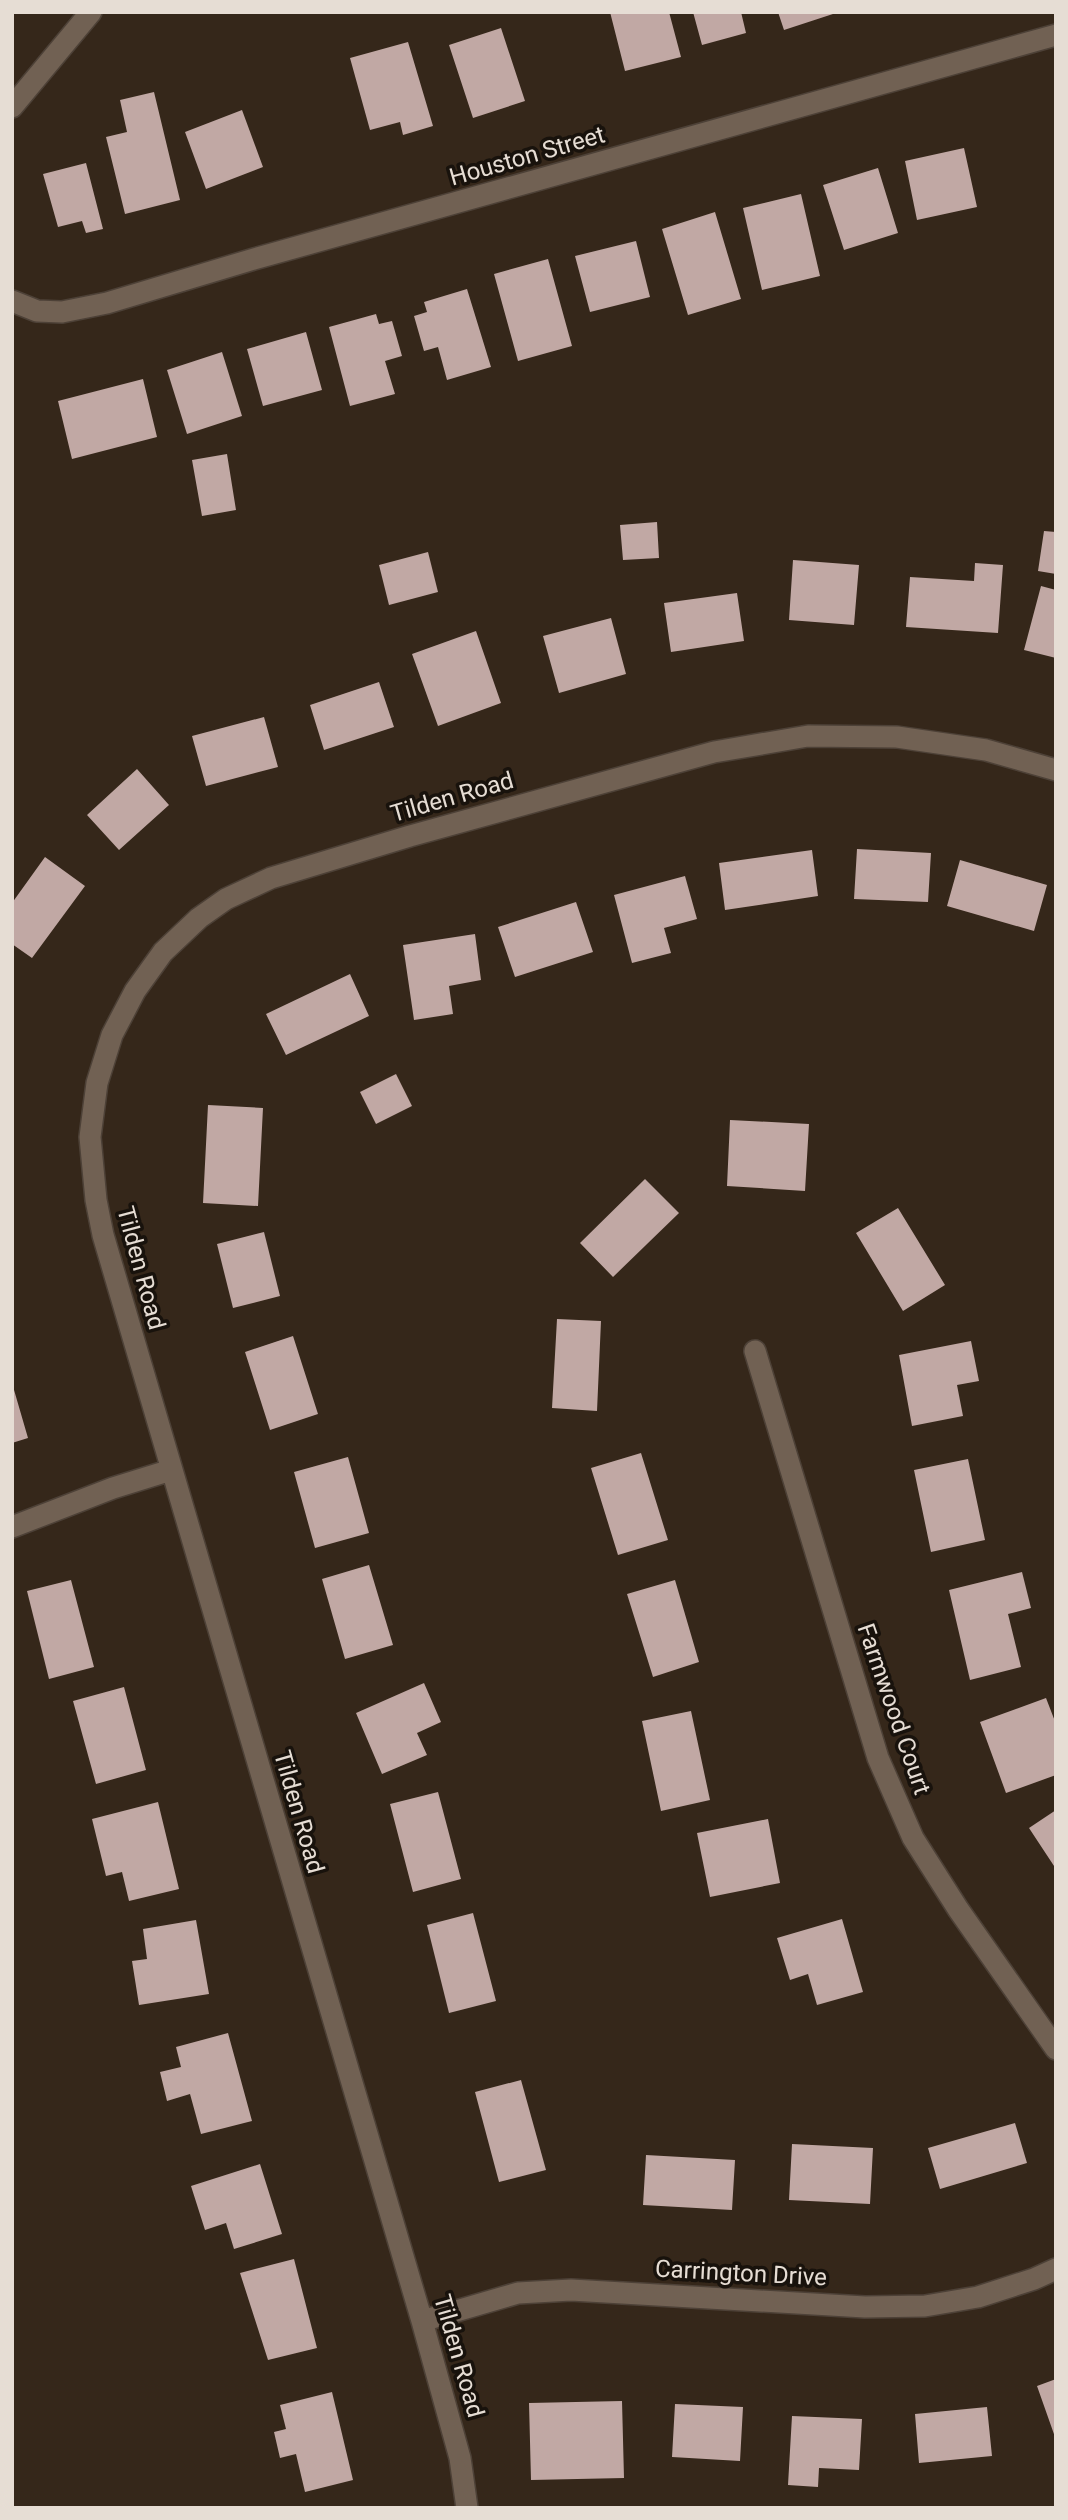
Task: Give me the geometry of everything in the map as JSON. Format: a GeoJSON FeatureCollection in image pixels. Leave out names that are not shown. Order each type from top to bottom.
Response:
{"type":"FeatureCollection","features":[{"type":"Feature","properties":{"kind":"street"},"geometry":{"type":"LineString","coordinates":[[12,107],[92,12]]}},
{"type":"Feature","properties":{"kind":"street","name":"Houston Street"},"geometry":{"type":"LineString","coordinates":[[12,301],[37,311],[62,313],[107,303],[1056,35]]}},
{"type":"Feature","properties":{"kind":"street","name":"Tilden Road"},"geometry":{"type":"LineString","coordinates":[[467,2508],[460,2458],[422,2321],[103,1235],[96,1200],[90,1137],[97,1083],[112,1035],[135,990],[163,952],[199,918],[226,899],[271,878],[410,835],[714,752],[808,736],[897,737],[986,750],[1056,770]]}},
{"type":"Feature","properties":{"kind":"street","name":"Farmwood Court"},"geometry":{"type":"LineString","coordinates":[[755,1351],[883,1770],[913,1838],[958,1909],[1056,2049]]}},
{"type":"Feature","properties":{"kind":"street"},"geometry":{"type":"LineString","coordinates":[[12,1527],[102,1492],[171,1470]]}},
{"type":"Feature","properties":{"kind":"street","name":"Carrington Drive"},"geometry":{"type":"LineString","coordinates":[[422,2321],[518,2293],[571,2290],[866,2307],[925,2306],[978,2297],[1056,2269]]}},
{"type":"Feature","properties":{"kind":"building"},"geometry":{"type":"Polygon","coordinates":[[[610,12],[669,12],[681,57],[625,71],[610,12]]]}},
{"type":"Feature","properties":{"kind":"building"},"geometry":{"type":"Polygon","coordinates":[[[693,12],[741,12],[746,33],[702,45],[693,12]]]}},
{"type":"Feature","properties":{"kind":"building"},"geometry":{"type":"Polygon","coordinates":[[[778,12],[836,12],[836,13],[784,30],[778,12]]]}},
{"type":"Feature","properties":{"kind":"building"},"geometry":{"type":"Polygon","coordinates":[[[501,28],[525,101],[473,118],[449,45],[501,28]]]}},
{"type":"Feature","properties":{"kind":"building"},"geometry":{"type":"Polygon","coordinates":[[[408,42],[433,126],[403,135],[400,122],[370,130],[350,58],[408,42]]]}},
{"type":"Feature","properties":{"kind":"building"},"geometry":{"type":"Polygon","coordinates":[[[154,92],[180,200],[125,214],[106,137],[127,132],[120,100],[154,92]]]}},
{"type":"Feature","properties":{"kind":"building"},"geometry":{"type":"Polygon","coordinates":[[[242,110],[263,167],[206,189],[185,132],[242,110]]]}},
{"type":"Feature","properties":{"kind":"building"},"geometry":{"type":"Polygon","coordinates":[[[964,148],[977,207],[917,220],[905,161],[964,148]]]}},
{"type":"Feature","properties":{"kind":"building"},"geometry":{"type":"Polygon","coordinates":[[[86,163],[103,229],[86,233],[82,221],[58,227],[43,174],[86,163]]]}},
{"type":"Feature","properties":{"kind":"building"},"geometry":{"type":"Polygon","coordinates":[[[878,168],[898,233],[844,250],[823,185],[878,168]]]}},
{"type":"Feature","properties":{"kind":"building"},"geometry":{"type":"Polygon","coordinates":[[[801,194],[820,276],[762,290],[743,208],[801,194]]]}},
{"type":"Feature","properties":{"kind":"building"},"geometry":{"type":"Polygon","coordinates":[[[715,212],[741,299],[688,315],[662,229],[715,212]]]}},
{"type":"Feature","properties":{"kind":"building"},"geometry":{"type":"Polygon","coordinates":[[[636,241],[650,297],[590,312],[575,256],[636,241]]]}},
{"type":"Feature","properties":{"kind":"building"},"geometry":{"type":"Polygon","coordinates":[[[548,259],[572,346],[518,361],[494,274],[548,259]]]}},
{"type":"Feature","properties":{"kind":"building"},"geometry":{"type":"Polygon","coordinates":[[[467,289],[491,367],[447,380],[438,347],[424,351],[414,316],[427,312],[424,302],[467,289]]]}},
{"type":"Feature","properties":{"kind":"building"},"geometry":{"type":"Polygon","coordinates":[[[376,314],[379,324],[392,321],[402,356],[385,361],[395,394],[350,406],[329,327],[376,314]]]}},
{"type":"Feature","properties":{"kind":"building"},"geometry":{"type":"Polygon","coordinates":[[[306,332],[322,390],[263,406],[247,349],[306,332]]]}},
{"type":"Feature","properties":{"kind":"building"},"geometry":{"type":"Polygon","coordinates":[[[222,352],[242,416],[187,434],[167,370],[222,352]]]}},
{"type":"Feature","properties":{"kind":"building"},"geometry":{"type":"Polygon","coordinates":[[[143,379],[157,437],[72,459],[58,401],[143,379]]]}},
{"type":"Feature","properties":{"kind":"building"},"geometry":{"type":"Polygon","coordinates":[[[227,454],[236,510],[202,516],[192,460],[227,454]]]}},
{"type":"Feature","properties":{"kind":"building"},"geometry":{"type":"Polygon","coordinates":[[[657,522],[659,558],[623,560],[620,525],[657,522]]]}},
{"type":"Feature","properties":{"kind":"building"},"geometry":{"type":"Polygon","coordinates":[[[1044,531],[1056,532],[1056,574],[1038,571],[1044,531]]]}},
{"type":"Feature","properties":{"kind":"building"},"geometry":{"type":"Polygon","coordinates":[[[428,552],[438,592],[389,605],[379,565],[428,552]]]}},
{"type":"Feature","properties":{"kind":"building"},"geometry":{"type":"Polygon","coordinates":[[[793,560],[859,565],[854,625],[789,620],[793,560]]]}},
{"type":"Feature","properties":{"kind":"building"},"geometry":{"type":"Polygon","coordinates":[[[975,563],[1003,565],[998,633],[906,627],[910,577],[974,581],[975,563]]]}},
{"type":"Feature","properties":{"kind":"building"},"geometry":{"type":"Polygon","coordinates":[[[1041,586],[1056,590],[1056,658],[1024,650],[1041,586]]]}},
{"type":"Feature","properties":{"kind":"building"},"geometry":{"type":"Polygon","coordinates":[[[737,593],[744,641],[671,652],[664,603],[737,593]]]}},
{"type":"Feature","properties":{"kind":"building"},"geometry":{"type":"Polygon","coordinates":[[[611,618],[626,674],[559,693],[543,636],[611,618]]]}},
{"type":"Feature","properties":{"kind":"building"},"geometry":{"type":"Polygon","coordinates":[[[476,631],[501,703],[438,726],[412,654],[476,631]]]}},
{"type":"Feature","properties":{"kind":"building"},"geometry":{"type":"Polygon","coordinates":[[[379,682],[394,727],[324,750],[310,705],[379,682]]]}},
{"type":"Feature","properties":{"kind":"building"},"geometry":{"type":"Polygon","coordinates":[[[264,717],[278,767],[206,786],[192,736],[264,717]]]}},
{"type":"Feature","properties":{"kind":"building"},"geometry":{"type":"Polygon","coordinates":[[[137,769],[169,805],[119,850],[87,815],[137,769]]]}},
{"type":"Feature","properties":{"kind":"building"},"geometry":{"type":"Polygon","coordinates":[[[857,849],[931,853],[928,902],[854,899],[857,849]]]}},
{"type":"Feature","properties":{"kind":"building"},"geometry":{"type":"Polygon","coordinates":[[[812,850],[818,896],[725,910],[719,863],[812,850]]]}},
{"type":"Feature","properties":{"kind":"building"},"geometry":{"type":"Polygon","coordinates":[[[45,857],[85,886],[32,958],[12,944],[12,903],[45,857]]]}},
{"type":"Feature","properties":{"kind":"building"},"geometry":{"type":"Polygon","coordinates":[[[960,860],[1047,885],[1034,931],[947,906],[960,860]]]}},
{"type":"Feature","properties":{"kind":"building"},"geometry":{"type":"Polygon","coordinates":[[[685,876],[697,919],[664,928],[671,953],[632,963],[614,895],[685,876]]]}},
{"type":"Feature","properties":{"kind":"building"},"geometry":{"type":"Polygon","coordinates":[[[576,902],[593,952],[515,977],[498,927],[576,902]]]}},
{"type":"Feature","properties":{"kind":"building"},"geometry":{"type":"Polygon","coordinates":[[[475,934],[481,980],[449,986],[453,1014],[414,1020],[403,945],[475,934]]]}},
{"type":"Feature","properties":{"kind":"building"},"geometry":{"type":"Polygon","coordinates":[[[350,974],[369,1016],[286,1055],[266,1014],[350,974]]]}},
{"type":"Feature","properties":{"kind":"building"},"geometry":{"type":"Polygon","coordinates":[[[396,1074],[412,1106],[376,1124],[360,1092],[396,1074]]]}},
{"type":"Feature","properties":{"kind":"building"},"geometry":{"type":"Polygon","coordinates":[[[208,1105],[263,1108],[258,1206],[203,1203],[208,1105]]]}},
{"type":"Feature","properties":{"kind":"building"},"geometry":{"type":"Polygon","coordinates":[[[730,1120],[809,1124],[805,1191],[727,1186],[730,1120]]]}},
{"type":"Feature","properties":{"kind":"building"},"geometry":{"type":"Polygon","coordinates":[[[645,1179],[679,1213],[613,1277],[580,1243],[645,1179]]]}},
{"type":"Feature","properties":{"kind":"building"},"geometry":{"type":"Polygon","coordinates":[[[898,1208],[945,1285],[903,1311],[856,1233],[898,1208]]]}},
{"type":"Feature","properties":{"kind":"building"},"geometry":{"type":"Polygon","coordinates":[[[264,1232],[280,1296],[233,1308],[217,1244],[264,1232]]]}},
{"type":"Feature","properties":{"kind":"building"},"geometry":{"type":"Polygon","coordinates":[[[557,1319],[601,1321],[597,1411],[552,1408],[557,1319]]]}},
{"type":"Feature","properties":{"kind":"building"},"geometry":{"type":"Polygon","coordinates":[[[293,1336],[318,1414],[270,1430],[245,1352],[293,1336]]]}},
{"type":"Feature","properties":{"kind":"building"},"geometry":{"type":"Polygon","coordinates":[[[971,1341],[979,1381],[957,1385],[963,1416],[912,1426],[899,1355],[971,1341]]]}},
{"type":"Feature","properties":{"kind":"building"},"geometry":{"type":"Polygon","coordinates":[[[12,1383],[28,1438],[12,1443],[12,1383]]]}},
{"type":"Feature","properties":{"kind":"building"},"geometry":{"type":"Polygon","coordinates":[[[641,1453],[668,1540],[618,1555],[591,1468],[641,1453]]]}},
{"type":"Feature","properties":{"kind":"building"},"geometry":{"type":"Polygon","coordinates":[[[348,1457],[369,1533],[315,1548],[294,1472],[348,1457]]]}},
{"type":"Feature","properties":{"kind":"building"},"geometry":{"type":"Polygon","coordinates":[[[968,1459],[985,1540],[931,1552],[914,1470],[968,1459]]]}},
{"type":"Feature","properties":{"kind":"building"},"geometry":{"type":"Polygon","coordinates":[[[369,1565],[393,1645],[345,1659],[322,1579],[369,1565]]]}},
{"type":"Feature","properties":{"kind":"building"},"geometry":{"type":"Polygon","coordinates":[[[1022,1572],[1031,1608],[1008,1614],[1021,1667],[970,1680],[949,1590],[1022,1572]]]}},
{"type":"Feature","properties":{"kind":"building"},"geometry":{"type":"Polygon","coordinates":[[[71,1580],[94,1667],[49,1679],[27,1591],[71,1580]]]}},
{"type":"Feature","properties":{"kind":"building"},"geometry":{"type":"Polygon","coordinates":[[[675,1580],[699,1662],[653,1677],[627,1594],[675,1580]]]}},
{"type":"Feature","properties":{"kind":"building"},"geometry":{"type":"Polygon","coordinates":[[[424,1683],[441,1722],[417,1733],[427,1755],[382,1774],[356,1713],[424,1683]]]}},
{"type":"Feature","properties":{"kind":"building"},"geometry":{"type":"Polygon","coordinates":[[[124,1687],[146,1770],[96,1784],[73,1701],[124,1687]]]}},
{"type":"Feature","properties":{"kind":"building"},"geometry":{"type":"Polygon","coordinates":[[[1046,1698],[1056,1724],[1056,1775],[1006,1793],[980,1722],[1046,1698]]]}},
{"type":"Feature","properties":{"kind":"building"},"geometry":{"type":"Polygon","coordinates":[[[691,1711],[710,1800],[661,1811],[642,1721],[691,1711]]]}},
{"type":"Feature","properties":{"kind":"building"},"geometry":{"type":"Polygon","coordinates":[[[438,1792],[461,1879],[413,1892],[390,1804],[438,1792]]]}},
{"type":"Feature","properties":{"kind":"building"},"geometry":{"type":"Polygon","coordinates":[[[158,1802],[179,1889],[129,1901],[122,1872],[106,1876],[92,1819],[158,1802]]]}},
{"type":"Feature","properties":{"kind":"building"},"geometry":{"type":"Polygon","coordinates":[[[1056,1810],[1056,1869],[1029,1828],[1056,1810]]]}},
{"type":"Feature","properties":{"kind":"building"},"geometry":{"type":"Polygon","coordinates":[[[768,1819],[780,1883],[710,1897],[697,1833],[768,1819]]]}},
{"type":"Feature","properties":{"kind":"building"},"geometry":{"type":"Polygon","coordinates":[[[473,1913],[496,2001],[449,2013],[427,1925],[473,1913]]]}},
{"type":"Feature","properties":{"kind":"building"},"geometry":{"type":"Polygon","coordinates":[[[842,1919],[863,1992],[817,2005],[808,1974],[790,1980],[777,1938],[842,1919]]]}},
{"type":"Feature","properties":{"kind":"building"},"geometry":{"type":"Polygon","coordinates":[[[196,1920],[209,1994],[139,2005],[132,1961],[147,1959],[143,1929],[196,1920]]]}},
{"type":"Feature","properties":{"kind":"building"},"geometry":{"type":"Polygon","coordinates":[[[228,2033],[252,2121],[201,2134],[190,2094],[167,2101],[160,2072],[181,2067],[176,2047],[228,2033]]]}},
{"type":"Feature","properties":{"kind":"building"},"geometry":{"type":"Polygon","coordinates":[[[521,2080],[546,2170],[499,2182],[475,2092],[521,2080]]]}},
{"type":"Feature","properties":{"kind":"building"},"geometry":{"type":"Polygon","coordinates":[[[1015,2123],[1027,2163],[940,2189],[928,2148],[1015,2123]]]}},
{"type":"Feature","properties":{"kind":"building"},"geometry":{"type":"Polygon","coordinates":[[[792,2144],[873,2148],[870,2204],[789,2200],[792,2144]]]}},
{"type":"Feature","properties":{"kind":"building"},"geometry":{"type":"Polygon","coordinates":[[[646,2155],[735,2160],[732,2210],[643,2205],[646,2155]]]}},
{"type":"Feature","properties":{"kind":"building"},"geometry":{"type":"Polygon","coordinates":[[[260,2164],[282,2234],[234,2249],[226,2223],[205,2230],[191,2186],[260,2164]]]}},
{"type":"Feature","properties":{"kind":"building"},"geometry":{"type":"Polygon","coordinates":[[[294,2259],[317,2348],[268,2360],[240,2273],[294,2259]]]}},
{"type":"Feature","properties":{"kind":"building"},"geometry":{"type":"Polygon","coordinates":[[[1056,2379],[1056,2437],[1055,2437],[1037,2386],[1056,2379]]]}},
{"type":"Feature","properties":{"kind":"building"},"geometry":{"type":"Polygon","coordinates":[[[332,2392],[353,2480],[305,2492],[296,2454],[280,2458],[274,2432],[286,2429],[280,2405],[332,2392]]]}},
{"type":"Feature","properties":{"kind":"building"},"geometry":{"type":"Polygon","coordinates":[[[622,2401],[624,2478],[531,2480],[529,2403],[622,2401]]]}},
{"type":"Feature","properties":{"kind":"building"},"geometry":{"type":"Polygon","coordinates":[[[675,2404],[743,2407],[740,2461],[672,2457],[675,2404]]]}},
{"type":"Feature","properties":{"kind":"building"},"geometry":{"type":"Polygon","coordinates":[[[987,2407],[992,2456],[919,2463],[915,2414],[987,2407]]]}},
{"type":"Feature","properties":{"kind":"building"},"geometry":{"type":"Polygon","coordinates":[[[792,2416],[862,2419],[859,2470],[819,2468],[818,2487],[788,2485],[792,2416]]]}}]}
